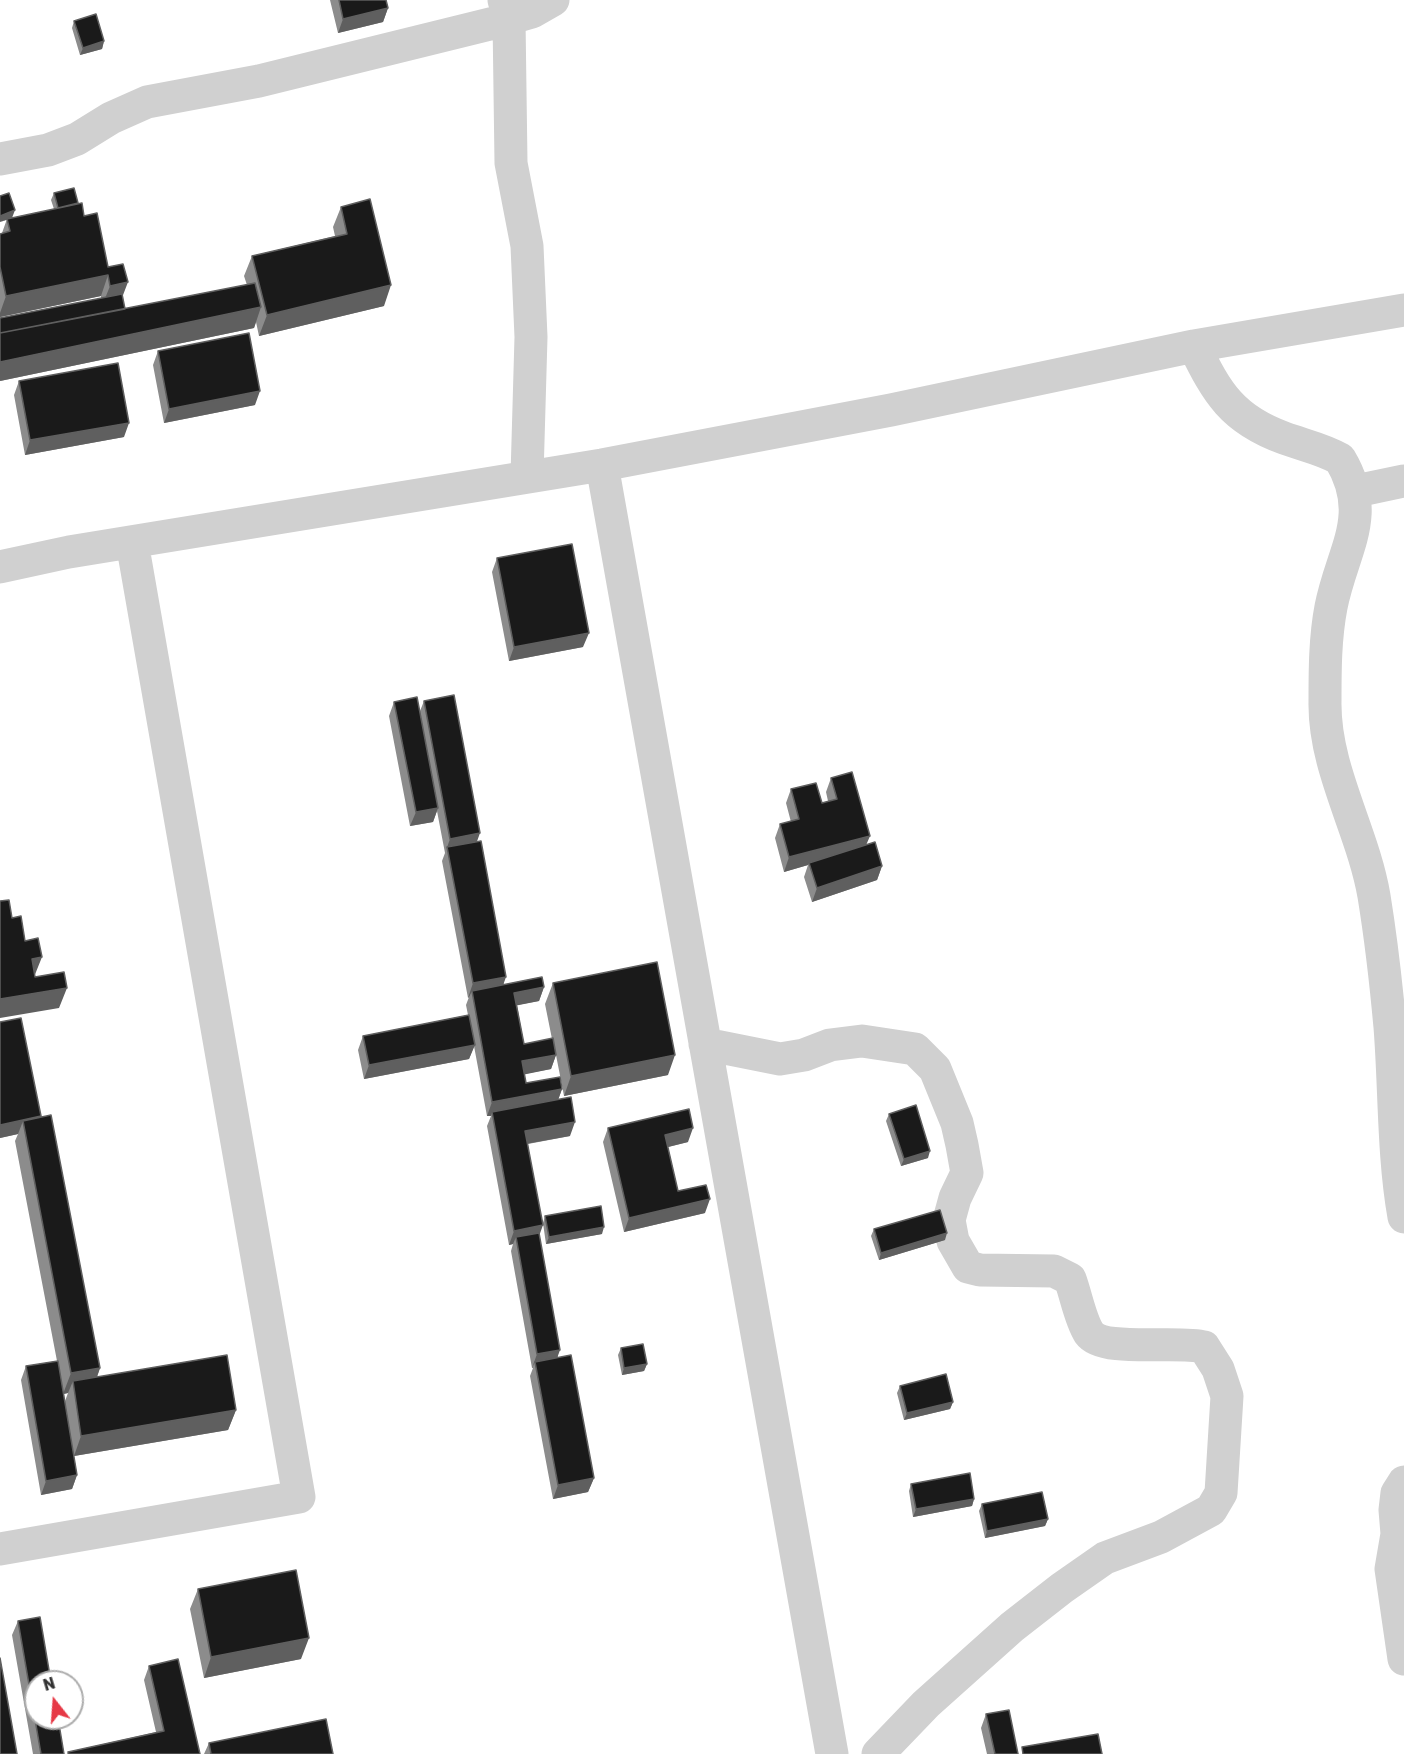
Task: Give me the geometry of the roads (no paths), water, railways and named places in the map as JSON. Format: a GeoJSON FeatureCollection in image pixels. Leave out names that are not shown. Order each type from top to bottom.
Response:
{"type":"FeatureCollection","features":[{"type":"Feature","properties":{"kind":"street"},"geometry":{"type":"LineString","coordinates":[[0,159],[48,150],[77,139],[111,118],[147,102],[259,81],[507,9],[532,12],[553,0]]}},
{"type":"Feature","properties":{"kind":"street"},"geometry":{"type":"LineString","coordinates":[[507,9],[511,163],[527,246],[529,280],[531,337],[526,476]]}},
{"type":"Feature","properties":{"kind":"street"},"geometry":{"type":"LineString","coordinates":[[0,567],[132,542],[602,465],[891,410],[1194,345],[1404,310]]}},
{"type":"Feature","properties":{"kind":"street"},"geometry":{"type":"LineString","coordinates":[[1194,345],[1214,386],[1228,405],[1264,430],[1340,459],[1356,491],[1353,530],[1331,605],[1327,634],[1324,704],[1336,769],[1373,894],[1390,1026],[1396,1169],[1404,1217]]}},
{"type":"Feature","properties":{"kind":"street"},"geometry":{"type":"LineString","coordinates":[[602,465],[832,1754]]}},
{"type":"Feature","properties":{"kind":"street"},"geometry":{"type":"LineString","coordinates":[[1356,491],[1404,481]]}},
{"type":"Feature","properties":{"kind":"street"},"geometry":{"type":"LineString","coordinates":[[0,1549],[299,1497],[132,542]]}},
{"type":"Feature","properties":{"kind":"street"},"geometry":{"type":"LineString","coordinates":[[705,1044],[780,1059],[804,1055],[830,1045],[862,1041],[915,1049],[935,1069],[957,1123],[967,1173],[955,1198],[949,1220],[953,1241],[968,1267],[980,1270],[1063,1273],[1070,1279],[1089,1332],[1098,1340],[1111,1344],[1190,1343],[1204,1347],[1218,1369],[1227,1396],[1221,1493],[1211,1510],[1161,1537],[1105,1558],[1062,1588],[1012,1627],[926,1704],[878,1754]]}},
{"type":"Feature","properties":{"kind":"street"},"geometry":{"type":"LineString","coordinates":[[1404,1482],[1397,1494],[1395,1510],[1397,1533],[1391,1569],[1404,1659]]}}]}
